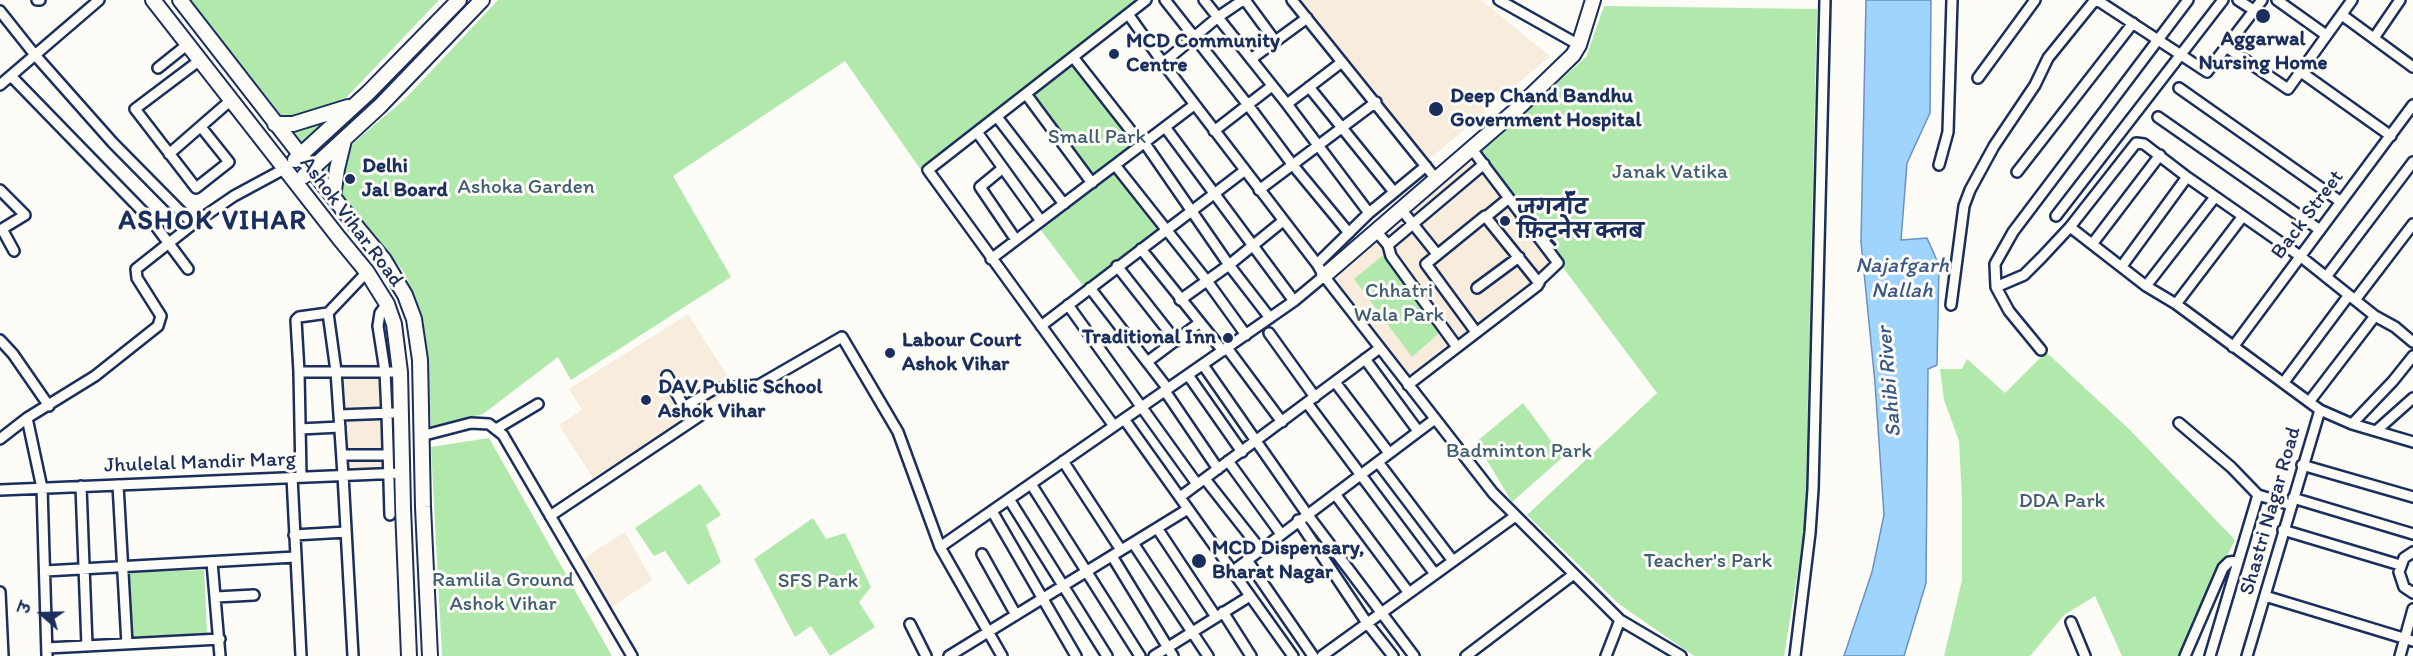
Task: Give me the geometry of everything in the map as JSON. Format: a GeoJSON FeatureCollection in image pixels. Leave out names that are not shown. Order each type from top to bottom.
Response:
{"type":"FeatureCollection","features":[{"type":"Feature","properties":{"kind":"main road","name":"Ashok Vihar Road"},"geometry":{"type":"LineString","coordinates":[[153,0],[367,272],[387,304],[394,324],[400,372],[394,413],[395,473],[409,656]]}},
{"type":"Feature","properties":{"kind":"main road","name":"Ashok Vihar Road"},"geometry":{"type":"LineString","coordinates":[[180,0],[275,124],[384,260],[405,295],[414,319],[420,360],[430,656]]}},
{"type":"Feature","properties":{"kind":"main road"},"geometry":{"type":"LineString","coordinates":[[285,169],[356,105],[459,0]]}},
{"type":"Feature","properties":{"kind":"main road"},"geometry":{"type":"LineString","coordinates":[[296,183],[380,106],[482,0]]}},
{"type":"Feature","properties":{"kind":"main road"},"geometry":{"type":"LineString","coordinates":[[1320,270],[1376,231],[1516,110],[1573,55],[1579,45],[1593,0]]}},
{"type":"Feature","properties":{"kind":"main road"},"geometry":{"type":"LineString","coordinates":[[275,124],[293,124],[319,118],[356,105]]}},
{"type":"Feature","properties":{"kind":"main road"},"geometry":{"type":"LineString","coordinates":[[333,197],[345,139]]}},
{"type":"Feature","properties":{"kind":"street"},"geometry":{"type":"LineString","coordinates":[[0,85],[99,0]]}},
{"type":"Feature","properties":{"kind":"street"},"geometry":{"type":"LineString","coordinates":[[1114,426],[928,170],[1146,0]]}},
{"type":"Feature","properties":{"kind":"street"},"geometry":{"type":"LineString","coordinates":[[1165,0],[1349,234]]}},
{"type":"Feature","properties":{"kind":"street"},"geometry":{"type":"LineString","coordinates":[[1204,0],[1287,104],[1369,213]]}},
{"type":"Feature","properties":{"kind":"street"},"geometry":{"type":"LineString","coordinates":[[1163,63],[1218,17],[1244,0],[1275,41]]}},
{"type":"Feature","properties":{"kind":"street"},"geometry":{"type":"LineString","coordinates":[[1292,0],[1436,178]]}},
{"type":"Feature","properties":{"kind":"street"},"geometry":{"type":"LineString","coordinates":[[1499,0],[1579,45]]}},
{"type":"Feature","properties":{"kind":"street"},"geometry":{"type":"LineString","coordinates":[[1795,656],[1808,556],[1813,489],[1825,0]]}},
{"type":"Feature","properties":{"kind":"street"},"geometry":{"type":"LineString","coordinates":[[1939,165],[1948,132],[1952,0]]}},
{"type":"Feature","properties":{"kind":"street"},"geometry":{"type":"LineString","coordinates":[[1978,78],[2035,0]]}},
{"type":"Feature","properties":{"kind":"street"},"geometry":{"type":"LineString","coordinates":[[1951,304],[1964,206],[1970,190],[1994,146],[2035,85],[2048,58],[2096,0],[2207,72],[2262,0]]}},
{"type":"Feature","properties":{"kind":"street"},"geometry":{"type":"LineString","coordinates":[[2041,350],[2009,311],[1996,287],[1995,264],[2001,251],[2188,0]]}},
{"type":"Feature","properties":{"kind":"street"},"geometry":{"type":"LineString","coordinates":[[2056,216],[2223,0]]}},
{"type":"Feature","properties":{"kind":"street"},"geometry":{"type":"LineString","coordinates":[[2238,0],[2254,11]]}},
{"type":"Feature","properties":{"kind":"street"},"geometry":{"type":"LineString","coordinates":[[2277,0],[2326,35]]}},
{"type":"Feature","properties":{"kind":"street"},"geometry":{"type":"LineString","coordinates":[[2226,47],[2284,89],[2290,88],[2352,0]]}},
{"type":"Feature","properties":{"kind":"street"},"geometry":{"type":"LineString","coordinates":[[2374,38],[2400,0]]}},
{"type":"Feature","properties":{"kind":"street"},"geometry":{"type":"LineString","coordinates":[[0,11],[112,143],[193,224]]}},
{"type":"Feature","properties":{"kind":"street"},"geometry":{"type":"LineString","coordinates":[[1128,14],[1244,171],[1492,493],[1620,620],[1682,656]]}},
{"type":"Feature","properties":{"kind":"street"},"geometry":{"type":"LineString","coordinates":[[2342,15],[2413,67]]}},
{"type":"Feature","properties":{"kind":"street"},"geometry":{"type":"LineString","coordinates":[[1251,59],[1307,18]]}},
{"type":"Feature","properties":{"kind":"street"},"geometry":{"type":"LineString","coordinates":[[2017,172],[2133,23]]}},
{"type":"Feature","properties":{"kind":"street"},"geometry":{"type":"LineString","coordinates":[[158,68],[188,44]]}},
{"type":"Feature","properties":{"kind":"street"},"geometry":{"type":"LineString","coordinates":[[1073,57],[1193,209],[1229,265],[1270,318]]}},
{"type":"Feature","properties":{"kind":"street"},"geometry":{"type":"LineString","coordinates":[[200,60],[135,109],[196,188],[228,162],[201,126]]}},
{"type":"Feature","properties":{"kind":"street"},"geometry":{"type":"LineString","coordinates":[[1287,104],[1342,62]]}},
{"type":"Feature","properties":{"kind":"street"},"geometry":{"type":"LineString","coordinates":[[2301,72],[2391,136]]}},
{"type":"Feature","properties":{"kind":"street"},"geometry":{"type":"LineString","coordinates":[[11,75],[152,221],[188,268]]}},
{"type":"Feature","properties":{"kind":"street"},"geometry":{"type":"LineString","coordinates":[[1214,131],[1272,86]]}},
{"type":"Feature","properties":{"kind":"street"},"geometry":{"type":"LineString","coordinates":[[1309,87],[1394,192]]}},
{"type":"Feature","properties":{"kind":"street"},"geometry":{"type":"LineString","coordinates":[[2179,88],[2341,202]]}},
{"type":"Feature","properties":{"kind":"street"},"geometry":{"type":"LineString","coordinates":[[1026,94],[1092,183]]}},
{"type":"Feature","properties":{"kind":"street"},"geometry":{"type":"LineString","coordinates":[[169,154],[231,100]]}},
{"type":"Feature","properties":{"kind":"street"},"geometry":{"type":"LineString","coordinates":[[1259,190],[1376,102]]}},
{"type":"Feature","properties":{"kind":"street"},"geometry":{"type":"LineString","coordinates":[[991,259],[1194,105]]}},
{"type":"Feature","properties":{"kind":"street","name":"Back Street"},"geometry":{"type":"LineString","coordinates":[[2233,347],[2413,105]]}},
{"type":"Feature","properties":{"kind":"street"},"geometry":{"type":"LineString","coordinates":[[997,117],[1064,204]]}},
{"type":"Feature","properties":{"kind":"street"},"geometry":{"type":"LineString","coordinates":[[2158,117],[2320,230]]}},
{"type":"Feature","properties":{"kind":"street"},"geometry":{"type":"LineString","coordinates":[[1165,127],[1294,301]]}},
{"type":"Feature","properties":{"kind":"street"},"geometry":{"type":"LineString","coordinates":[[977,132],[1041,221]]}},
{"type":"Feature","properties":{"kind":"street"},"geometry":{"type":"LineString","coordinates":[[1996,287],[2025,275],[2070,227],[2136,143],[2144,144],[2300,256],[2413,342]]}},
{"type":"Feature","properties":{"kind":"street"},"geometry":{"type":"LineString","coordinates":[[1408,385],[1537,286],[1539,281],[1558,263],[1472,148]]}},
{"type":"Feature","properties":{"kind":"street"},"geometry":{"type":"LineString","coordinates":[[2093,243],[2160,155]]}},
{"type":"Feature","properties":{"kind":"street"},"geometry":{"type":"LineString","coordinates":[[2326,277],[2413,162]]}},
{"type":"Feature","properties":{"kind":"street"},"geometry":{"type":"LineString","coordinates":[[1388,244],[1484,164]]}},
{"type":"Feature","properties":{"kind":"street"},"geometry":{"type":"LineString","coordinates":[[1115,165],[1207,281],[1246,335]]}},
{"type":"Feature","properties":{"kind":"street"},"geometry":{"type":"LineString","coordinates":[[940,547],[1294,301],[1369,213],[1426,166]]}},
{"type":"Feature","properties":{"kind":"street"},"geometry":{"type":"LineString","coordinates":[[1003,168],[980,187],[1016,240]]}},
{"type":"Feature","properties":{"kind":"street"},"geometry":{"type":"LineString","coordinates":[[0,439],[27,418],[95,376],[158,326],[161,316],[135,273],[136,269],[193,224],[234,196],[285,169]]}},
{"type":"Feature","properties":{"kind":"street"},"geometry":{"type":"LineString","coordinates":[[1041,326],[1244,171]]}},
{"type":"Feature","properties":{"kind":"street"},"geometry":{"type":"LineString","coordinates":[[2122,266],[2187,177]]}},
{"type":"Feature","properties":{"kind":"street"},"geometry":{"type":"LineString","coordinates":[[0,190],[25,215],[2,229],[14,251]]}},
{"type":"Feature","properties":{"kind":"street"},"geometry":{"type":"LineString","coordinates":[[2146,286],[2215,197]]}},
{"type":"Feature","properties":{"kind":"street"},"geometry":{"type":"LineString","coordinates":[[1410,279],[1426,267],[1427,263],[1437,254],[1509,198]]}},
{"type":"Feature","properties":{"kind":"street"},"geometry":{"type":"LineString","coordinates":[[1401,209],[1437,254]]}},
{"type":"Feature","properties":{"kind":"street"},"geometry":{"type":"LineString","coordinates":[[1487,216],[1539,281]]}},
{"type":"Feature","properties":{"kind":"street"},"geometry":{"type":"LineString","coordinates":[[2176,304],[2244,216]]}},
{"type":"Feature","properties":{"kind":"street"},"geometry":{"type":"LineString","coordinates":[[1180,300],[1229,265],[1283,221]]}},
{"type":"Feature","properties":{"kind":"street"},"geometry":{"type":"LineString","coordinates":[[2284,382],[2413,224]]}},
{"type":"Feature","properties":{"kind":"street","name":"Shastri Nagar Road"},"geometry":{"type":"LineString","coordinates":[[2070,227],[2146,286],[2176,304],[2320,410],[2247,656]]}},
{"type":"Feature","properties":{"kind":"street"},"geometry":{"type":"LineString","coordinates":[[1376,231],[1388,244],[1391,256],[1410,279],[1457,347]]}},
{"type":"Feature","properties":{"kind":"street"},"geometry":{"type":"LineString","coordinates":[[1141,249],[1180,300],[1225,349],[1282,422]]}},
{"type":"Feature","properties":{"kind":"street"},"geometry":{"type":"LineString","coordinates":[[1477,288],[1519,257]]}},
{"type":"Feature","properties":{"kind":"street"},"geometry":{"type":"LineString","coordinates":[[1118,266],[1176,341]]}},
{"type":"Feature","properties":{"kind":"street"},"geometry":{"type":"LineString","coordinates":[[1426,267],[1476,332]]}},
{"type":"Feature","properties":{"kind":"street"},"geometry":{"type":"LineString","coordinates":[[301,656],[294,535],[300,429],[296,320],[299,316],[328,313],[367,272]]}},
{"type":"Feature","properties":{"kind":"street"},"geometry":{"type":"LineString","coordinates":[[1090,288],[1167,390],[1218,469]]}},
{"type":"Feature","properties":{"kind":"street"},"geometry":{"type":"LineString","coordinates":[[387,304],[380,313],[378,326],[394,413],[388,455],[395,473],[390,515]]}},
{"type":"Feature","properties":{"kind":"street"},"geometry":{"type":"LineString","coordinates":[[1068,305],[1142,407],[1201,482],[1261,550]]}},
{"type":"Feature","properties":{"kind":"street"},"geometry":{"type":"LineString","coordinates":[[328,313],[336,371],[344,475],[353,656]]}},
{"type":"Feature","properties":{"kind":"street"},"geometry":{"type":"LineString","coordinates":[[2309,402],[2375,315]]}},
{"type":"Feature","properties":{"kind":"street"},"geometry":{"type":"LineString","coordinates":[[1147,363],[1199,323]]}},
{"type":"Feature","properties":{"kind":"street"},"geometry":{"type":"LineString","coordinates":[[1269,333],[1360,475],[1435,574]]}},
{"type":"Feature","properties":{"kind":"street"},"geometry":{"type":"LineString","coordinates":[[667,376],[684,406],[714,389],[759,385],[842,338],[898,432],[940,547],[1002,656]]}},
{"type":"Feature","properties":{"kind":"street"},"geometry":{"type":"LineString","coordinates":[[0,340],[14,354],[49,406]]}},
{"type":"Feature","properties":{"kind":"street"},"geometry":{"type":"LineString","coordinates":[[1180,497],[1380,348]]}},
{"type":"Feature","properties":{"kind":"street"},"geometry":{"type":"LineString","coordinates":[[2352,424],[2413,356]]}},
{"type":"Feature","properties":{"kind":"street"},"geometry":{"type":"LineString","coordinates":[[1365,359],[1418,431]]}},
{"type":"Feature","properties":{"kind":"street"},"geometry":{"type":"LineString","coordinates":[[1203,364],[1307,514],[1414,656]]}},
{"type":"Feature","properties":{"kind":"street"},"geometry":{"type":"LineString","coordinates":[[298,372],[400,372]]}},
{"type":"Feature","properties":{"kind":"street"},"geometry":{"type":"LineString","coordinates":[[1188,375],[1242,452]]}},
{"type":"Feature","properties":{"kind":"street"},"geometry":{"type":"LineString","coordinates":[[1335,382],[1389,453]]}},
{"type":"Feature","properties":{"kind":"street"},"geometry":{"type":"LineString","coordinates":[[2376,431],[2413,398]]}},
{"type":"Feature","properties":{"kind":"street"},"geometry":{"type":"LineString","coordinates":[[496,429],[538,404]]}},
{"type":"Feature","properties":{"kind":"street"},"geometry":{"type":"LineString","coordinates":[[2320,410],[2352,424],[2413,442]]}},
{"type":"Feature","properties":{"kind":"street"},"geometry":{"type":"LineString","coordinates":[[339,415],[394,413]]}},
{"type":"Feature","properties":{"kind":"street"},"geometry":{"type":"LineString","coordinates":[[550,516],[704,413]]}},
{"type":"Feature","properties":{"kind":"street"},"geometry":{"type":"LineString","coordinates":[[27,418],[42,488],[47,652],[72,652],[87,646],[220,639]]}},
{"type":"Feature","properties":{"kind":"street"},"geometry":{"type":"LineString","coordinates":[[1124,419],[1293,656]]}},
{"type":"Feature","properties":{"kind":"street"},"geometry":{"type":"LineString","coordinates":[[1233,571],[1435,419]]}},
{"type":"Feature","properties":{"kind":"street"},"geometry":{"type":"LineString","coordinates":[[422,436],[471,423],[489,424],[502,435],[632,656]]}},
{"type":"Feature","properties":{"kind":"street"},"geometry":{"type":"LineString","coordinates":[[2179,423],[2231,467],[2258,495],[2292,501],[2413,534]]}},
{"type":"Feature","properties":{"kind":"street"},"geometry":{"type":"LineString","coordinates":[[300,429],[340,427]]}},
{"type":"Feature","properties":{"kind":"street"},"geometry":{"type":"LineString","coordinates":[[342,455],[388,455]]}},
{"type":"Feature","properties":{"kind":"street"},"geometry":{"type":"LineString","coordinates":[[1063,461],[1170,652]]}},
{"type":"Feature","properties":{"kind":"street"},"geometry":{"type":"LineString","coordinates":[[1228,461],[1281,534]]}},
{"type":"Feature","properties":{"kind":"street"},"geometry":{"type":"LineString","coordinates":[[1378,462],[1453,561]]}},
{"type":"Feature","properties":{"kind":"street"},"geometry":{"type":"LineString","coordinates":[[2302,465],[2413,497]]}},
{"type":"Feature","properties":{"kind":"street","name":"Jhulelal Mandir Marg"},"geometry":{"type":"LineString","coordinates":[[0,490],[395,473]]}},
{"type":"Feature","properties":{"kind":"street"},"geometry":{"type":"LineString","coordinates":[[1031,484],[1140,656]]}},
{"type":"Feature","properties":{"kind":"street"},"geometry":{"type":"LineString","coordinates":[[118,485],[127,644]]}},
{"type":"Feature","properties":{"kind":"street"},"geometry":{"type":"LineString","coordinates":[[81,486],[87,646]]}},
{"type":"Feature","properties":{"kind":"street"},"geometry":{"type":"LineString","coordinates":[[1335,494],[1409,593]]}},
{"type":"Feature","properties":{"kind":"street"},"geometry":{"type":"LineString","coordinates":[[2210,656],[2258,495]]}},
{"type":"Feature","properties":{"kind":"street"},"geometry":{"type":"LineString","coordinates":[[1009,499],[1107,656]]}},
{"type":"Feature","properties":{"kind":"street"},"geometry":{"type":"LineString","coordinates":[[949,656],[1188,509]]}},
{"type":"Feature","properties":{"kind":"street"},"geometry":{"type":"LineString","coordinates":[[992,511],[1076,656]]}},
{"type":"Feature","properties":{"kind":"street"},"geometry":{"type":"LineString","coordinates":[[1322,656],[1514,517]]}},
{"type":"Feature","properties":{"kind":"street"},"geometry":{"type":"LineString","coordinates":[[1298,520],[1367,623],[1393,656]]}},
{"type":"Feature","properties":{"kind":"street"},"geometry":{"type":"LineString","coordinates":[[1157,528],[1251,656]]}},
{"type":"Feature","properties":{"kind":"street"},"geometry":{"type":"LineString","coordinates":[[2283,530],[2400,565]]}},
{"type":"Feature","properties":{"kind":"street"},"geometry":{"type":"LineString","coordinates":[[294,535],[346,532]]}},
{"type":"Feature","properties":{"kind":"street"},"geometry":{"type":"LineString","coordinates":[[1133,543],[1208,656]]}},
{"type":"Feature","properties":{"kind":"street"},"geometry":{"type":"LineString","coordinates":[[2413,552],[2404,558],[2400,565],[2400,580],[2404,587],[2413,594]]}},
{"type":"Feature","properties":{"kind":"street"},"geometry":{"type":"LineString","coordinates":[[982,554],[1016,615]]}},
{"type":"Feature","properties":{"kind":"street"},"geometry":{"type":"LineString","coordinates":[[45,572],[295,557]]}},
{"type":"Feature","properties":{"kind":"street"},"geometry":{"type":"LineString","coordinates":[[1247,560],[1313,656]]}},
{"type":"Feature","properties":{"kind":"street"},"geometry":{"type":"LineString","coordinates":[[2185,656],[2223,568],[2229,562],[2238,561]]}},
{"type":"Feature","properties":{"kind":"street"},"geometry":{"type":"LineString","coordinates":[[212,562],[220,656]]}},
{"type":"Feature","properties":{"kind":"street"},"geometry":{"type":"LineString","coordinates":[[1466,656],[1574,574]]}},
{"type":"Feature","properties":{"kind":"street"},"geometry":{"type":"LineString","coordinates":[[0,592],[3,656]]}},
{"type":"Feature","properties":{"kind":"street"},"geometry":{"type":"LineString","coordinates":[[216,597],[254,595]]}},
{"type":"Feature","properties":{"kind":"street"},"geometry":{"type":"LineString","coordinates":[[1154,656],[1170,652],[1192,632],[1250,596]]}},
{"type":"Feature","properties":{"kind":"street"},"geometry":{"type":"LineString","coordinates":[[2265,596],[2409,640]]}},
{"type":"Feature","properties":{"kind":"street"},"geometry":{"type":"LineString","coordinates":[[2400,656],[2409,640],[2413,609]]}},
{"type":"Feature","properties":{"kind":"street"},"geometry":{"type":"LineString","coordinates":[[1606,656],[1620,620]]}},
{"type":"Feature","properties":{"kind":"street"},"geometry":{"type":"LineString","coordinates":[[2072,622],[2085,656]]}},
{"type":"Feature","properties":{"kind":"street"},"geometry":{"type":"LineString","coordinates":[[910,624],[926,656]]}},
{"type":"Feature","properties":{"kind":"shaded area","name":"Deep Chand Bandhu Government Hospital"},"geometry":{"type":"Polygon","coordinates":[[[1299,0],[1481,0],[1550,56],[1426,162],[1299,0]]]}},
{"type":"Feature","properties":{"kind":"shaded area"},"geometry":{"type":"Polygon","coordinates":[[[1471,161],[1552,265],[1408,376],[1335,277],[1471,161]]]}},
{"type":"Feature","properties":{"kind":"shaded area","name":"DAV Public School Ashok Vihar"},"geometry":{"type":"Polygon","coordinates":[[[688,314],[735,388],[593,478],[559,425],[582,410],[569,389],[688,314]]]}},
{"type":"Feature","properties":{"kind":"shaded area"},"geometry":{"type":"Polygon","coordinates":[[[394,363],[395,468],[345,470],[341,364],[394,363]]]}},
{"type":"Feature","properties":{"kind":"shaded area"},"geometry":{"type":"Polygon","coordinates":[[[625,532],[652,580],[609,609],[581,560],[625,532]]]}},
{"type":"Feature","properties":{"kind":"green space"},"geometry":{"type":"Polygon","coordinates":[[[190,0],[439,0],[303,143],[190,0]]]}},
{"type":"Feature","properties":{"kind":"green space","name":"Ashoka Garden"},"geometry":{"type":"Polygon","coordinates":[[[498,0],[1139,0],[923,173],[845,61],[673,176],[731,277],[571,380],[558,357],[483,414],[431,426],[427,356],[420,309],[404,272],[320,171],[405,99],[498,0]]]}},
{"type":"Feature","properties":{"kind":"green space","name":"Janak Vatika"},"geometry":{"type":"Polygon","coordinates":[[[1604,6],[1817,9],[1805,527],[1784,656],[1694,656],[1619,604],[1527,515],[1657,393],[1478,154],[1586,57],[1604,6]]]}},
{"type":"Feature","properties":{"kind":"green space","name":"Small Park"},"geometry":{"type":"Polygon","coordinates":[[[1073,62],[1134,144],[1093,176],[1034,94],[1073,62]]]}},
{"type":"Feature","properties":{"kind":"green space"},"geometry":{"type":"Polygon","coordinates":[[[1114,173],[1158,231],[1084,287],[1040,229],[1114,173]]]}},
{"type":"Feature","properties":{"kind":"green space","name":"Chhatri Wala Park"},"geometry":{"type":"Polygon","coordinates":[[[1387,252],[1445,328],[1412,357],[1354,279],[1387,252]]]}},
{"type":"Feature","properties":{"kind":"green space","name":"DDA Park"},"geometry":{"type":"Polygon","coordinates":[[[2046,352],[2129,429],[2235,540],[2178,656],[2122,656],[2095,596],[2064,615],[2030,656],[1944,656],[1962,580],[1962,498],[1959,441],[1944,400],[1940,369],[1962,369],[1967,359],[2005,393],[2046,352]]]}},
{"type":"Feature","properties":{"kind":"green space","name":"Badminton Park"},"geometry":{"type":"Polygon","coordinates":[[[1523,403],[1563,457],[1512,502],[1476,442],[1523,403]]]}},
{"type":"Feature","properties":{"kind":"green space","name":"Ramlila Ground Ashok Vihar"},"geometry":{"type":"Polygon","coordinates":[[[489,438],[612,656],[442,656],[431,447],[489,438]]]}},
{"type":"Feature","properties":{"kind":"green space"},"geometry":{"type":"Polygon","coordinates":[[[700,484],[721,515],[706,525],[721,562],[688,585],[665,551],[654,556],[635,528],[700,484]]]}},
{"type":"Feature","properties":{"kind":"green space","name":"SFS Park"},"geometry":{"type":"Polygon","coordinates":[[[813,518],[826,539],[845,533],[871,587],[859,602],[875,627],[830,656],[811,626],[795,637],[754,559],[813,518]]]}},
{"type":"Feature","properties":{"kind":"green space"},"geometry":{"type":"Polygon","coordinates":[[[204,570],[207,633],[130,637],[127,573],[204,570]]]}},
{"type":"Feature","properties":{"kind":"water","name":"Najafgarh Nallah"},"geometry":{"type":"Polygon","coordinates":[[[1866,0],[1931,0],[1930,113],[1907,163],[1901,240],[1927,238],[1939,265],[1937,365],[1928,369],[1926,583],[1904,656],[1844,656],[1872,572],[1884,515],[1875,383],[1861,242],[1866,0]]]}},
{"type":"Feature","properties":{"kind":"place","name":"Aggarwal Nursing Home"},"geometry":{"type":"Point","coordinates":[2263,16]}},
{"type":"Feature","properties":{"kind":"place","name":"MCD Community Centre"},"geometry":{"type":"Point","coordinates":[1114,54]}},
{"type":"Feature","properties":{"kind":"place","name":"Deep Chand Bandhu Government Hospital"},"geometry":{"type":"Point","coordinates":[1436,109]}},
{"type":"Feature","properties":{"kind":"place","name":"Delhi Jal Board"},"geometry":{"type":"Point","coordinates":[350,179]}},
{"type":"Feature","properties":{"kind":"place","name":"जगर्नॉट फ़िट्नेस क्लब"},"geometry":{"type":"Point","coordinates":[1505,221]}},
{"type":"Feature","properties":{"kind":"place","name":"Traditional Inn"},"geometry":{"type":"Point","coordinates":[1228,338]}},
{"type":"Feature","properties":{"kind":"place","name":"Labour Court Ashok Vihar"},"geometry":{"type":"Point","coordinates":[890,353]}},
{"type":"Feature","properties":{"kind":"place","name":"DAV Public School Ashok Vihar"},"geometry":{"type":"Point","coordinates":[646,400]}},
{"type":"Feature","properties":{"kind":"place","name":"MCD Dispensary, Bharat Nagar"},"geometry":{"type":"Point","coordinates":[1199,561]}},
{"type":"Feature","properties":{"kind":"district","name":"ASHOK VIHAR"},"geometry":{"type":"Point","coordinates":[213,222]}},
{"type":"Feature","properties":{"kind":"water label","name":"Sahibi River"},"geometry":{"type":"Point","coordinates":[1890,382]}},
{"type":"Feature","properties":{"kind":"park label","name":"Teacher's Park"},"geometry":{"type":"Point","coordinates":[1708,562]}}]}
